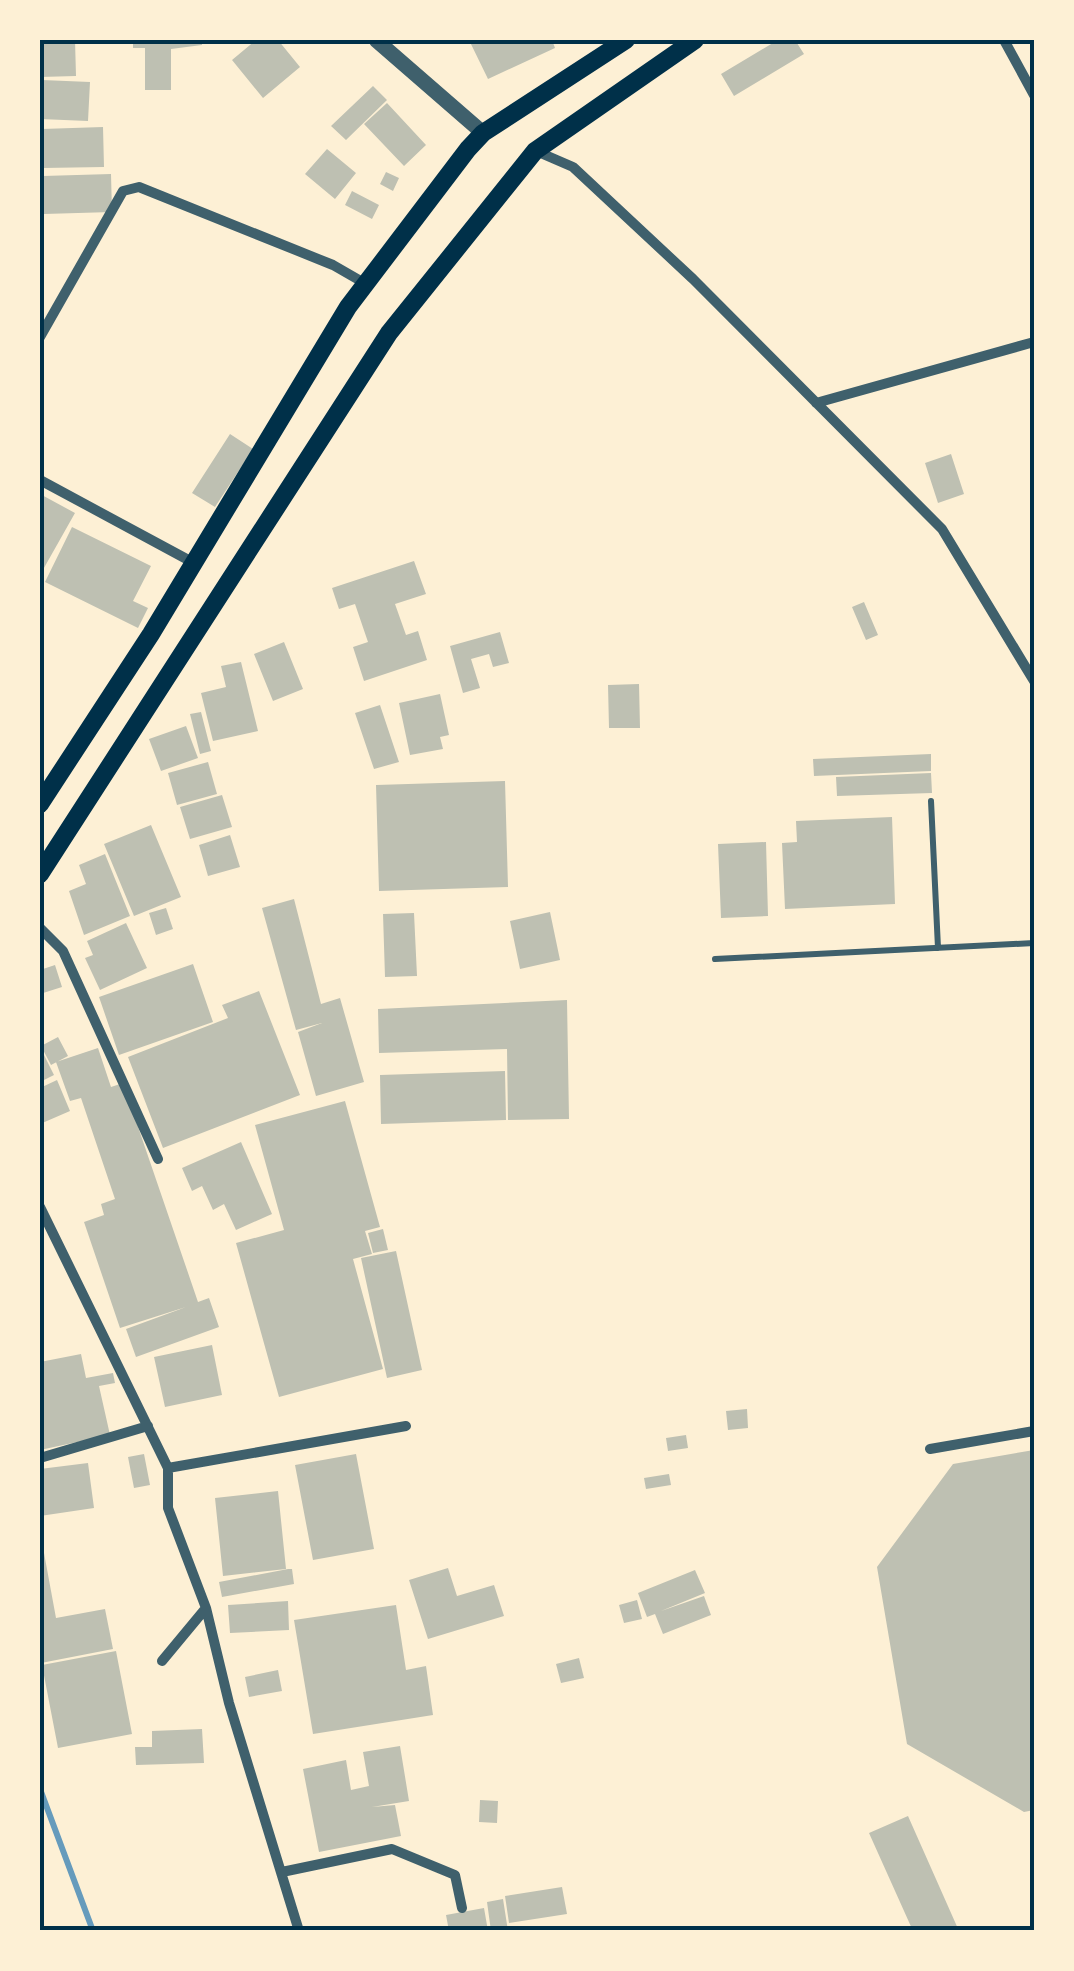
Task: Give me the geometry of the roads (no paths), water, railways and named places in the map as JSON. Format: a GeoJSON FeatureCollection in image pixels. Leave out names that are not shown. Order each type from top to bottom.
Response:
{"type":"FeatureCollection","features":[{"type":"Feature","properties":{"kind":"main road"},"geometry":{"type":"LineString","coordinates":[[40,804],[366,284],[484,133],[607,46],[626,40]]}},
{"type":"Feature","properties":{"kind":"main road"},"geometry":{"type":"LineString","coordinates":[[40,874],[388,333],[534,151],[696,40]]}},
{"type":"Feature","properties":{"kind":"street"},"geometry":{"type":"LineString","coordinates":[[376,40],[484,133]]}},
{"type":"Feature","properties":{"kind":"street"},"geometry":{"type":"LineString","coordinates":[[1004,40],[1034,95]]}},
{"type":"Feature","properties":{"kind":"street"},"geometry":{"type":"LineString","coordinates":[[534,151],[573,167],[942,529],[1034,680]]}},
{"type":"Feature","properties":{"kind":"street"},"geometry":{"type":"LineString","coordinates":[[40,336],[123,190],[139,187],[333,266],[366,284]]}},
{"type":"Feature","properties":{"kind":"street"},"geometry":{"type":"LineString","coordinates":[[816,403],[1034,342]]}},
{"type":"Feature","properties":{"kind":"street"},"geometry":{"type":"LineString","coordinates":[[40,480],[194,563]]}},
{"type":"Feature","properties":{"kind":"street"},"geometry":{"type":"LineString","coordinates":[[40,928],[62,951],[158,1159]]}},
{"type":"Feature","properties":{"kind":"street"},"geometry":{"type":"LineString","coordinates":[[40,1207],[168,1468],[168,1508],[206,1608],[229,1704],[299,1931]]}},
{"type":"Feature","properties":{"kind":"street"},"geometry":{"type":"LineString","coordinates":[[40,1458],[148,1426]]}},
{"type":"Feature","properties":{"kind":"street"},"geometry":{"type":"LineString","coordinates":[[168,1468],[406,1426]]}},
{"type":"Feature","properties":{"kind":"street"},"geometry":{"type":"LineString","coordinates":[[930,1449],[1034,1431]]}},
{"type":"Feature","properties":{"kind":"street"},"geometry":{"type":"LineString","coordinates":[[162,1661],[206,1608]]}},
{"type":"Feature","properties":{"kind":"street"},"geometry":{"type":"LineString","coordinates":[[282,1872],[392,1850],[455,1875],[462,1908]]}},
{"type":"Feature","properties":{"kind":"lane"},"geometry":{"type":"LineString","coordinates":[[931,801],[938,948]]}},
{"type":"Feature","properties":{"kind":"lane"},"geometry":{"type":"LineString","coordinates":[[715,959],[1034,942]]}},
{"type":"Feature","properties":{"kind":"waterway"},"geometry":{"type":"LineString","coordinates":[[40,1789],[93,1931]]}}]}
